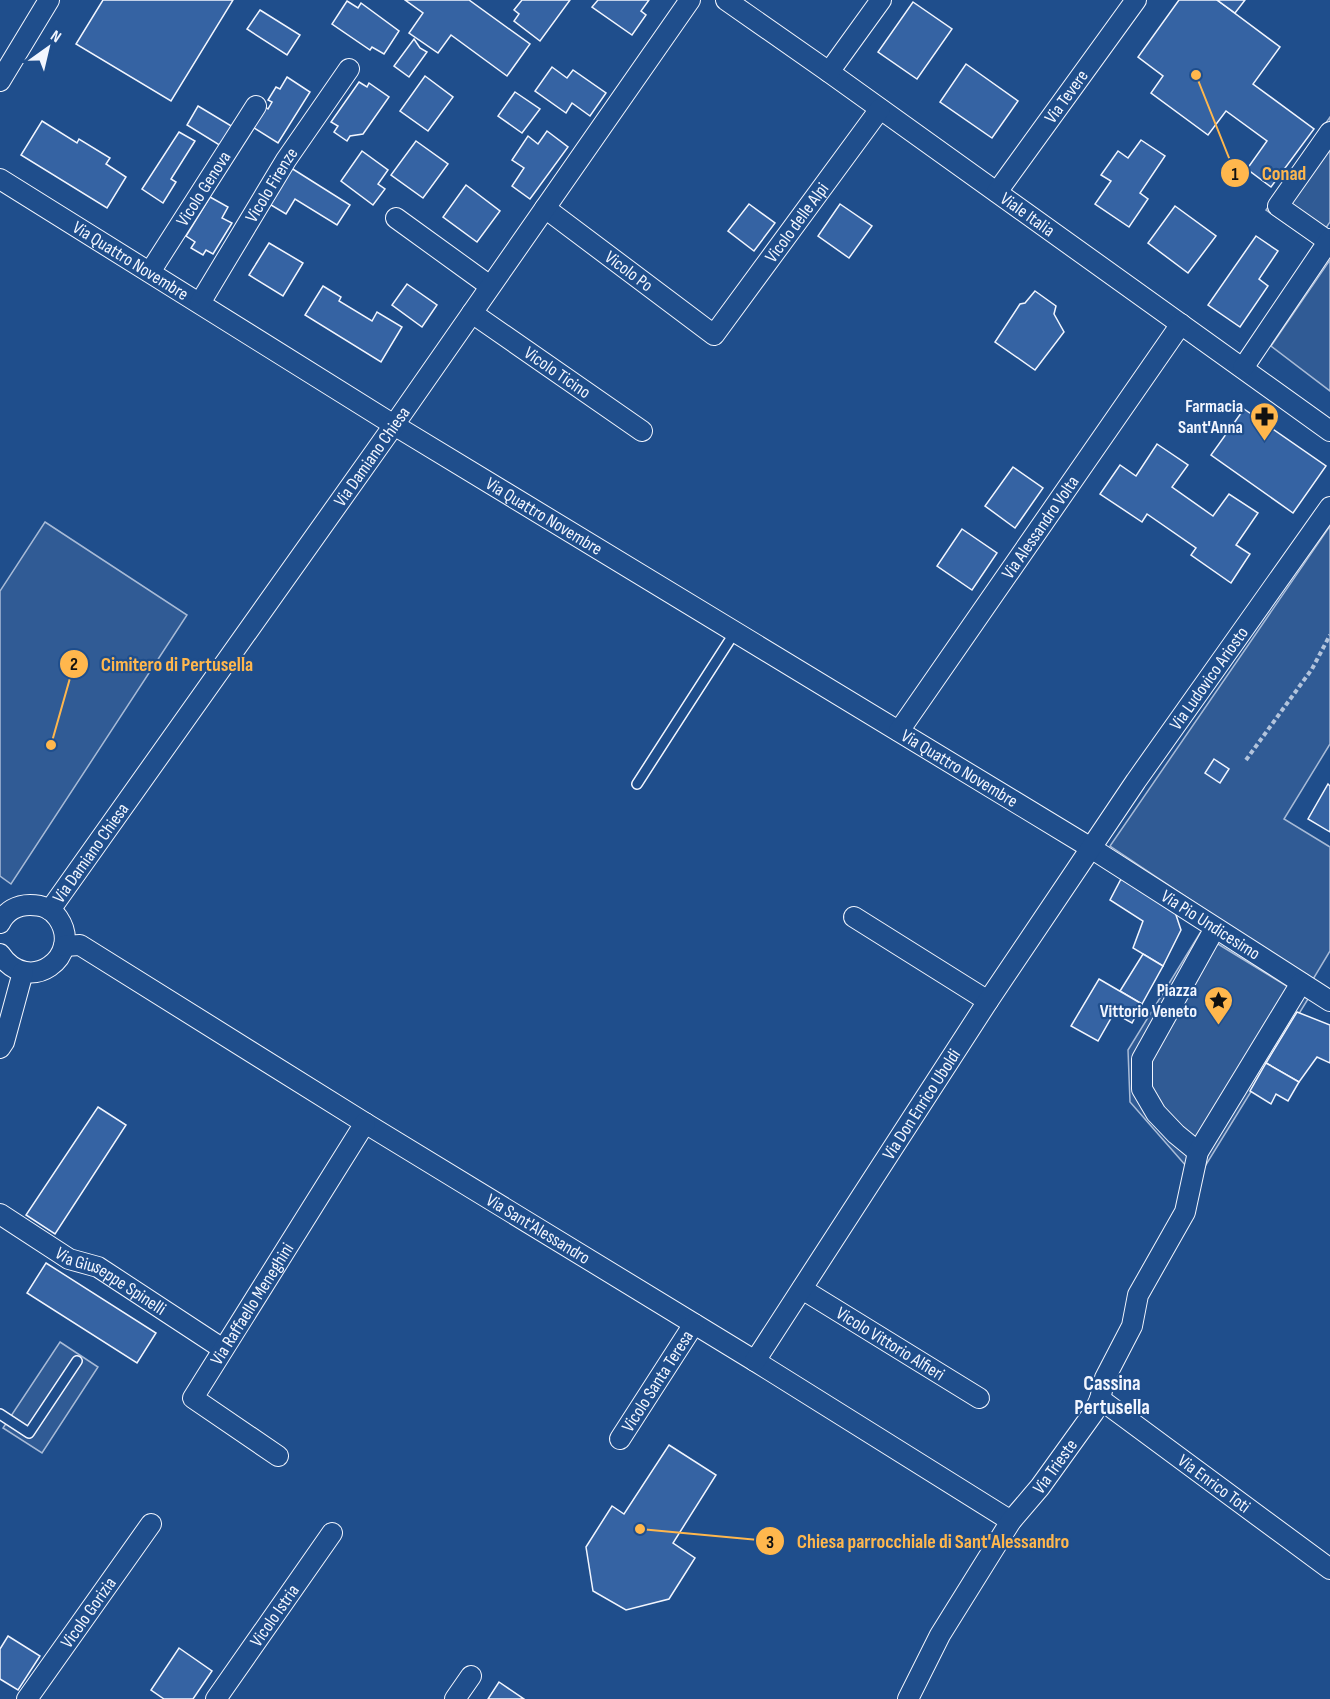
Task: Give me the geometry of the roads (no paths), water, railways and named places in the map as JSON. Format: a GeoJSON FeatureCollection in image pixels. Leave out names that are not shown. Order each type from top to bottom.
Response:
{"type":"FeatureCollection","features":[{"type":"Feature","properties":{"kind":"street"},"geometry":{"type":"LineString","coordinates":[[0,81],[49,0]]}},
{"type":"Feature","properties":{"kind":"street","name":"Via Damiano Chiesa"},"geometry":{"type":"LineString","coordinates":[[50,910],[394,425],[690,0]]}},
{"type":"Feature","properties":{"kind":"street","name":"Viale Italia"},"geometry":{"type":"LineString","coordinates":[[726,0],[1330,431]]}},
{"type":"Feature","properties":{"kind":"street"},"geometry":{"type":"LineString","coordinates":[[829,72],[881,0]]}},
{"type":"Feature","properties":{"kind":"street","name":"Via Tevere"},"geometry":{"type":"LineString","coordinates":[[997,192],[1137,0]]}},
{"type":"Feature","properties":{"kind":"street","name":"Vicolo Firenze"},"geometry":{"type":"LineString","coordinates":[[200,303],[286,160],[349,69]]}},
{"type":"Feature","properties":{"kind":"street","name":"Vicolo Genova"},"geometry":{"type":"LineString","coordinates":[[150,272],[256,106]]}},
{"type":"Feature","properties":{"kind":"street","name":"Vicolo delle Alpi"},"geometry":{"type":"LineString","coordinates":[[714,335],[880,109]]}},
{"type":"Feature","properties":{"kind":"street"},"geometry":{"type":"LineString","coordinates":[[1243,368],[1329,240],[1278,206],[1330,132]]}},
{"type":"Feature","properties":{"kind":"street","name":"Via Quattro Novembre"},"geometry":{"type":"LineString","coordinates":[[0,179],[394,425],[1091,848]]}},
{"type":"Feature","properties":{"kind":"street","name":"Vicolo Po"},"geometry":{"type":"LineString","coordinates":[[545,208],[714,335]]}},
{"type":"Feature","properties":{"kind":"street"},"geometry":{"type":"LineString","coordinates":[[396,218],[490,286]]}},
{"type":"Feature","properties":{"kind":"street","name":"Vicolo Ticino"},"geometry":{"type":"LineString","coordinates":[[472,313],[642,431]]}},
{"type":"Feature","properties":{"kind":"street","name":"Via Alessandro Volta"},"geometry":{"type":"LineString","coordinates":[[899,731],[1180,324]]}},
{"type":"Feature","properties":{"kind":"street","name":"Via Ludovico Ariosto"},"geometry":{"type":"LineString","coordinates":[[1091,848],[1330,507]]}},
{"type":"Feature","properties":{"kind":"street","name":"Via Pio Undicesimo"},"geometry":{"type":"LineString","coordinates":[[1091,848],[1330,1001]]}},
{"type":"Feature","properties":{"kind":"street","name":"Via Don Enrico Uboldi"},"geometry":{"type":"LineString","coordinates":[[755,1360],[988,1001],[1091,848]]}},
{"type":"Feature","properties":{"kind":"street"},"geometry":{"type":"LineString","coordinates":[[0,954],[12,968],[23,972],[42,971],[53,965],[60,956],[65,934],[62,923],[50,910],[39,905],[22,905],[11,909],[1,919]]}},
{"type":"Feature","properties":{"kind":"street"},"geometry":{"type":"LineString","coordinates":[[854,917],[988,1001]]}},
{"type":"Feature","properties":{"kind":"street"},"geometry":{"type":"LineString","coordinates":[[1215,928],[1142,1059],[1142,1089],[1156,1113],[1198,1152],[1301,983]]}},
{"type":"Feature","properties":{"kind":"street","name":"Via Sant'Alessandro"},"geometry":{"type":"LineString","coordinates":[[64,946],[80,945],[365,1123],[755,1360],[1011,1521]]}},
{"type":"Feature","properties":{"kind":"street"},"geometry":{"type":"LineString","coordinates":[[0,1048],[4,1042],[23,972]]}},
{"type":"Feature","properties":{"kind":"street","name":"Via Raffaello Meneghini"},"geometry":{"type":"LineString","coordinates":[[278,1456],[193,1398],[365,1123]]}},
{"type":"Feature","properties":{"kind":"street","name":"Via Trieste"},"geometry":{"type":"LineString","coordinates":[[908,1699],[940,1635],[1011,1521],[1040,1487],[1094,1412],[1105,1378],[1131,1326],[1138,1295],[1185,1212],[1198,1152]]}},
{"type":"Feature","properties":{"kind":"street","name":"Via Giuseppe Spinelli"},"geometry":{"type":"LineString","coordinates":[[0,1214],[69,1259],[98,1267],[223,1349]]}},
{"type":"Feature","properties":{"kind":"street","name":"Vicolo Vittorio Alfieri"},"geometry":{"type":"LineString","coordinates":[[802,1289],[979,1398]]}},
{"type":"Feature","properties":{"kind":"street","name":"Vicolo Santa Teresa"},"geometry":{"type":"LineString","coordinates":[[620,1439],[694,1324]]}},
{"type":"Feature","properties":{"kind":"street","name":"Via Enrico Toti"},"geometry":{"type":"LineString","coordinates":[[1100,1399],[1330,1569]]}},
{"type":"Feature","properties":{"kind":"street","name":"Vicolo Gorizia"},"geometry":{"type":"LineString","coordinates":[[27,1699],[151,1524]]}},
{"type":"Feature","properties":{"kind":"street","name":"Vicolo Istria"},"geometry":{"type":"LineString","coordinates":[[216,1699],[332,1533]]}},
{"type":"Feature","properties":{"kind":"street"},"geometry":{"type":"LineString","coordinates":[[455,1699],[471,1676]]}},
{"type":"Feature","properties":{"kind":"lane"},"geometry":{"type":"LineString","coordinates":[[637,784],[735,632]]}},
{"type":"Feature","properties":{"kind":"lane"},"geometry":{"type":"LineString","coordinates":[[0,1414],[29,1433],[77,1361]]}},
{"type":"Feature","properties":{"kind":"place","name":"Conad"},"geometry":{"type":"Point","coordinates":[1196,75]}},
{"type":"Feature","properties":{"kind":"place","name":"Farmacia Sant'Anna"},"geometry":{"type":"Point","coordinates":[1264,442]}},
{"type":"Feature","properties":{"kind":"place","name":"Cimitero di Pertusella"},"geometry":{"type":"Point","coordinates":[51,745]}},
{"type":"Feature","properties":{"kind":"place","name":"Piazza Vittorio Veneto"},"geometry":{"type":"Point","coordinates":[1218,1026]}},
{"type":"Feature","properties":{"kind":"place","name":"Chiesa parrocchiale di Sant'Alessandro"},"geometry":{"type":"Point","coordinates":[640,1529]}},
{"type":"Feature","properties":{"kind":"district","name":"Cassina Pertusella"},"geometry":{"type":"Point","coordinates":[1112,1395]}}]}
